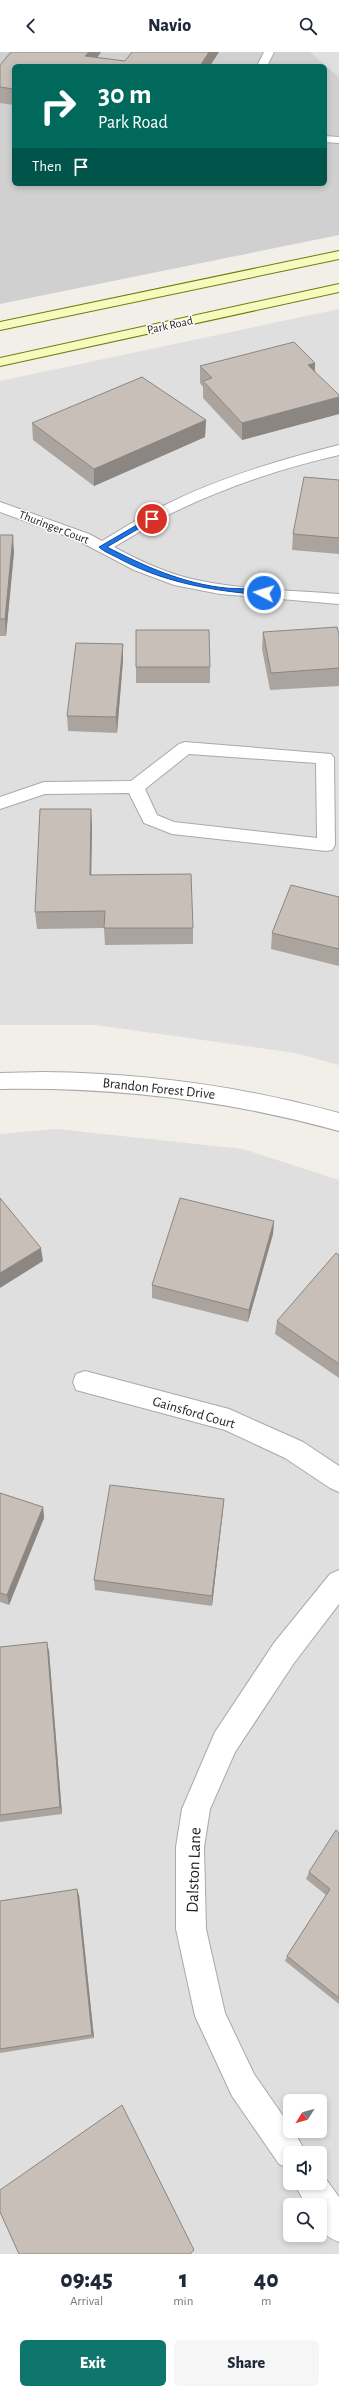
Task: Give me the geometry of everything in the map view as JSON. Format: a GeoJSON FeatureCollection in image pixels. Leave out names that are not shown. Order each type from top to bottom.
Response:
{"type":"FeatureCollection","features":[{"type":"Feature","properties":{"kind":"main road"},"geometry":{"type":"LineString","coordinates":[[0,326],[339,255]]}},
{"type":"Feature","properties":{"kind":"main road","name":"Park Road"},"geometry":{"type":"LineString","coordinates":[[0,362],[339,288]]}},
{"type":"Feature","properties":{"kind":"street"},"geometry":{"type":"LineString","coordinates":[[102,547],[191,499],[257,473],[310,456],[339,450]]}},
{"type":"Feature","properties":{"kind":"street","name":"Thuringer Court"},"geometry":{"type":"LineString","coordinates":[[0,507],[57,527],[102,547],[156,574],[220,589],[339,599]]}},
{"type":"Feature","properties":{"kind":"street","name":"Brandon Forest Drive"},"geometry":{"type":"LineString","coordinates":[[0,1081],[44,1079],[155,1084],[206,1091],[306,1112],[339,1122]]}},
{"type":"Feature","properties":{"kind":"street","name":"Gainsford Court"},"geometry":{"type":"LineString","coordinates":[[85,1382],[229,1420],[294,1450],[339,1480]]}},
{"type":"Feature","properties":{"kind":"street","name":"Dalston Lane"},"geometry":{"type":"LineString","coordinates":[[285,2146],[244,2085],[210,2016],[192,1929],[190,1847],[196,1809],[225,1742],[284,1653],[339,1583]]}},
{"type":"Feature","properties":{"kind":"street"},"geometry":{"type":"LineString","coordinates":[[315,2190],[339,2226]]}},
{"type":"Feature","properties":{"kind":"lane"},"geometry":{"type":"LineString","coordinates":[[263,64],[269,52]]}},
{"type":"Feature","properties":{"kind":"lane"},"geometry":{"type":"LineString","coordinates":[[327,139],[339,140]]}},
{"type":"Feature","properties":{"kind":"lane"},"geometry":{"type":"LineString","coordinates":[[0,802],[44,788],[135,787],[185,748],[325,758],[326,845],[172,828],[150,819],[135,787]]}},
{"type":"Feature","properties":{"kind":"shaded area"},"geometry":{"type":"Polygon","coordinates":[[[0,52],[310,52],[324,64],[12,64],[12,186],[327,186],[327,67],[339,77],[339,235],[0,304],[0,52]]]}},
{"type":"Feature","properties":{"kind":"shaded area"},"geometry":{"type":"Polygon","coordinates":[[[310,52],[339,52],[339,77],[327,67],[327,64],[324,64],[310,52]]]}},
{"type":"Feature","properties":{"kind":"shaded area"},"geometry":{"type":"Polygon","coordinates":[[[339,309],[339,1065],[295,1053],[96,1025],[0,1025],[0,381],[339,309]]]}},
{"type":"Feature","properties":{"kind":"shaded area"},"geometry":{"type":"Polygon","coordinates":[[[57,1129],[243,1149],[339,1180],[339,2254],[0,2254],[0,1134],[57,1129]]]}},
{"type":"Feature","properties":{"kind":"building"},"geometry":{"type":"Polygon","coordinates":[[[11,52],[89,52],[85,56],[125,61],[132,52],[209,52],[201,64],[12,64],[12,89],[0,87],[0,65],[11,52]]]}},
{"type":"Feature","properties":{"kind":"building"},"geometry":{"type":"Polygon","coordinates":[[[294,342],[315,363],[308,365],[339,395],[339,397],[242,423],[203,381],[212,378],[200,366],[294,342]]]}},
{"type":"Feature","properties":{"kind":"building"},"geometry":{"type":"Polygon","coordinates":[[[142,377],[206,420],[94,469],[32,423],[142,377]]]}},
{"type":"Feature","properties":{"kind":"building"},"geometry":{"type":"Polygon","coordinates":[[[304,477],[339,480],[339,538],[293,534],[304,477]]]}},
{"type":"Feature","properties":{"kind":"building"},"geometry":{"type":"Polygon","coordinates":[[[0,535],[13,535],[5,619],[0,619],[0,535]]]}},
{"type":"Feature","properties":{"kind":"building"},"geometry":{"type":"Polygon","coordinates":[[[337,627],[339,634],[339,668],[271,673],[263,632],[337,627]]]}},
{"type":"Feature","properties":{"kind":"building"},"geometry":{"type":"Polygon","coordinates":[[[136,630],[209,630],[210,667],[136,667],[136,630]]]}},
{"type":"Feature","properties":{"kind":"building"},"geometry":{"type":"Polygon","coordinates":[[[76,643],[123,644],[116,717],[67,716],[76,643]]]}},
{"type":"Feature","properties":{"kind":"building"},"geometry":{"type":"Polygon","coordinates":[[[40,809],[91,809],[90,875],[191,874],[193,928],[104,928],[105,911],[35,912],[40,809]]]}},
{"type":"Feature","properties":{"kind":"building"},"geometry":{"type":"Polygon","coordinates":[[[291,885],[339,897],[339,949],[272,933],[291,885]]]}},
{"type":"Feature","properties":{"kind":"building"},"geometry":{"type":"Polygon","coordinates":[[[0,1198],[41,1248],[0,1273],[0,1198]]]}},
{"type":"Feature","properties":{"kind":"building"},"geometry":{"type":"Polygon","coordinates":[[[180,1198],[274,1221],[249,1310],[152,1285],[180,1198]]]}},
{"type":"Feature","properties":{"kind":"building"},"geometry":{"type":"Polygon","coordinates":[[[336,1253],[339,1255],[339,1364],[277,1321],[336,1253]]]}},
{"type":"Feature","properties":{"kind":"building"},"geometry":{"type":"Polygon","coordinates":[[[110,1485],[224,1499],[212,1596],[94,1580],[110,1485]]]}},
{"type":"Feature","properties":{"kind":"building"},"geometry":{"type":"Polygon","coordinates":[[[0,1493],[43,1507],[7,1595],[0,1593],[0,1493]]]}},
{"type":"Feature","properties":{"kind":"building"},"geometry":{"type":"Polygon","coordinates":[[[47,1642],[60,1807],[0,1815],[0,1647],[47,1642]]]}},
{"type":"Feature","properties":{"kind":"building"},"geometry":{"type":"Polygon","coordinates":[[[336,1830],[339,1833],[339,1998],[287,1956],[330,1889],[309,1872],[336,1830]]]}},
{"type":"Feature","properties":{"kind":"building"},"geometry":{"type":"Polygon","coordinates":[[[77,1889],[92,2035],[0,2049],[0,1901],[77,1889]]]}},
{"type":"Feature","properties":{"kind":"building"},"geometry":{"type":"Polygon","coordinates":[[[122,2105],[194,2250],[190,2254],[19,2254],[0,2212],[0,2190],[122,2105]]]}},
{"type":"Feature","properties":{"kind":"route"},"geometry":{"type":"LineString","coordinates":[[152,519],[102,547],[156,574],[180,581],[220,589],[264,593]]}}]}
